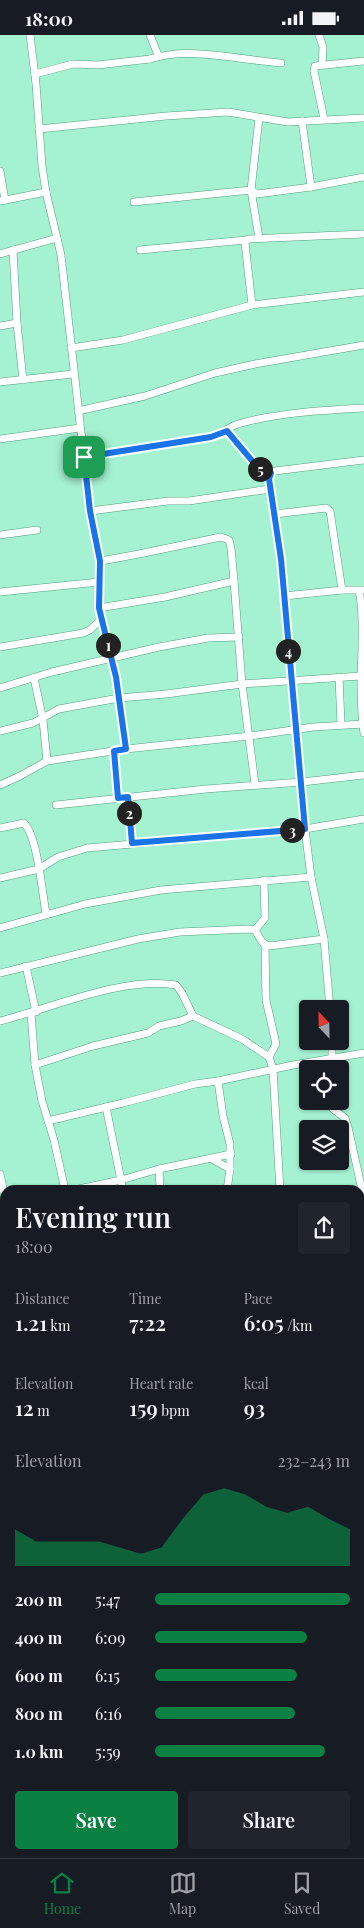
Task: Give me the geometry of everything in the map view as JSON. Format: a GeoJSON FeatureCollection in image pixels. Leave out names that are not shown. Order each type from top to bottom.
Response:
{"type":"FeatureCollection","features":[{"type":"Feature","properties":{"kind":"street"},"geometry":{"type":"LineString","coordinates":[[30,35],[46,192],[64,279],[73,374],[90,511],[100,561],[99,608],[112,659],[126,749]]}},
{"type":"Feature","properties":{"kind":"street"},"geometry":{"type":"LineString","coordinates":[[150,35],[158,55]]}},
{"type":"Feature","properties":{"kind":"street"},"geometry":{"type":"LineString","coordinates":[[319,35],[323,47],[322,64]]}},
{"type":"Feature","properties":{"kind":"street"},"geometry":{"type":"LineString","coordinates":[[35,74],[74,64],[98,65],[150,59],[158,55],[197,54],[281,63]]}},
{"type":"Feature","properties":{"kind":"street"},"geometry":{"type":"LineString","coordinates":[[324,119],[314,71],[315,66],[364,61]]}},
{"type":"Feature","properties":{"kind":"street"},"geometry":{"type":"LineString","coordinates":[[39,129],[166,116],[228,112],[276,121],[364,118]]}},
{"type":"Feature","properties":{"kind":"street"},"geometry":{"type":"LineString","coordinates":[[259,118],[251,190],[260,238]]}},
{"type":"Feature","properties":{"kind":"street"},"geometry":{"type":"LineString","coordinates":[[302,121],[311,187]]}},
{"type":"Feature","properties":{"kind":"street"},"geometry":{"type":"LineString","coordinates":[[0,171],[3,200],[46,192]]}},
{"type":"Feature","properties":{"kind":"street"},"geometry":{"type":"LineString","coordinates":[[134,202],[251,190],[257,194],[311,187],[364,177]]}},
{"type":"Feature","properties":{"kind":"street"},"geometry":{"type":"LineString","coordinates":[[140,250],[260,238],[364,235]]}},
{"type":"Feature","properties":{"kind":"street"},"geometry":{"type":"LineString","coordinates":[[0,254],[57,238]]}},
{"type":"Feature","properties":{"kind":"street"},"geometry":{"type":"LineString","coordinates":[[246,240],[252,305]]}},
{"type":"Feature","properties":{"kind":"street"},"geometry":{"type":"LineString","coordinates":[[13,250],[17,323],[23,380]]}},
{"type":"Feature","properties":{"kind":"street"},"geometry":{"type":"LineString","coordinates":[[71,348],[123,340],[252,305],[364,292]]}},
{"type":"Feature","properties":{"kind":"street"},"geometry":{"type":"LineString","coordinates":[[0,326],[17,323]]}},
{"type":"Feature","properties":{"kind":"street"},"geometry":{"type":"LineString","coordinates":[[78,411],[145,395],[215,373],[364,345]]}},
{"type":"Feature","properties":{"kind":"street"},"geometry":{"type":"LineString","coordinates":[[0,382],[73,374]]}},
{"type":"Feature","properties":{"kind":"street"},"geometry":{"type":"LineString","coordinates":[[84,457],[211,437],[240,424],[294,414],[364,408]]}},
{"type":"Feature","properties":{"kind":"street"},"geometry":{"type":"LineString","coordinates":[[0,439],[80,428]]}},
{"type":"Feature","properties":{"kind":"street"},"geometry":{"type":"LineString","coordinates":[[227,431],[259,469],[271,473],[364,461]]}},
{"type":"Feature","properties":{"kind":"street"},"geometry":{"type":"LineString","coordinates":[[271,473],[270,489],[275,514],[284,596],[305,829],[311,877],[324,939],[329,1000]]}},
{"type":"Feature","properties":{"kind":"street"},"geometry":{"type":"LineString","coordinates":[[90,511],[168,501],[189,501],[270,489]]}},
{"type":"Feature","properties":{"kind":"street"},"geometry":{"type":"LineString","coordinates":[[275,514],[326,508],[330,511],[342,590]]}},
{"type":"Feature","properties":{"kind":"street"},"geometry":{"type":"LineString","coordinates":[[0,535],[37,530]]}},
{"type":"Feature","properties":{"kind":"street"},"geometry":{"type":"LineString","coordinates":[[100,561],[139,555],[221,537],[229,540],[242,684],[255,785]]}},
{"type":"Feature","properties":{"kind":"street"},"geometry":{"type":"LineString","coordinates":[[99,608],[158,598],[234,581]]}},
{"type":"Feature","properties":{"kind":"street"},"geometry":{"type":"LineString","coordinates":[[0,592],[100,582]]}},
{"type":"Feature","properties":{"kind":"street"},"geometry":{"type":"LineString","coordinates":[[284,596],[354,589],[362,591],[361,677],[364,733]]}},
{"type":"Feature","properties":{"kind":"street"},"geometry":{"type":"LineString","coordinates":[[0,647],[83,633],[90,630],[101,619]]}},
{"type":"Feature","properties":{"kind":"street"},"geometry":{"type":"LineString","coordinates":[[0,687],[185,641],[239,637]]}},
{"type":"Feature","properties":{"kind":"street"},"geometry":{"type":"LineString","coordinates":[[339,677],[341,724]]}},
{"type":"Feature","properties":{"kind":"street"},"geometry":{"type":"LineString","coordinates":[[0,731],[43,720],[48,714],[59,709],[119,698],[242,684],[361,677]]}},
{"type":"Feature","properties":{"kind":"street"},"geometry":{"type":"LineString","coordinates":[[34,678],[43,720],[47,761]]}},
{"type":"Feature","properties":{"kind":"street"},"geometry":{"type":"LineString","coordinates":[[0,785],[47,761],[126,749],[341,724],[363,724]]}},
{"type":"Feature","properties":{"kind":"street"},"geometry":{"type":"LineString","coordinates":[[114,751],[118,798]]}},
{"type":"Feature","properties":{"kind":"street"},"geometry":{"type":"LineString","coordinates":[[56,805],[364,775]]}},
{"type":"Feature","properties":{"kind":"street"},"geometry":{"type":"LineString","coordinates":[[128,797],[132,843]]}},
{"type":"Feature","properties":{"kind":"street"},"geometry":{"type":"LineString","coordinates":[[0,878],[38,869],[58,857],[88,848],[305,829],[364,819]]}},
{"type":"Feature","properties":{"kind":"street"},"geometry":{"type":"LineString","coordinates":[[0,828],[24,823],[30,829],[46,914]]}},
{"type":"Feature","properties":{"kind":"street"},"geometry":{"type":"LineString","coordinates":[[0,928],[84,904],[161,890],[311,877]]}},
{"type":"Feature","properties":{"kind":"street"},"geometry":{"type":"LineString","coordinates":[[255,930],[265,918],[264,881]]}},
{"type":"Feature","properties":{"kind":"street"},"geometry":{"type":"LineString","coordinates":[[0,973],[113,945],[180,932],[255,930],[265,945],[266,1000],[276,1044],[269,1057]]}},
{"type":"Feature","properties":{"kind":"street"},"geometry":{"type":"LineString","coordinates":[[265,945],[277,946],[324,939]]}},
{"type":"Feature","properties":{"kind":"street"},"geometry":{"type":"LineString","coordinates":[[26,966],[34,1013],[35,1065],[42,1101],[60,1163],[64,1185]]}},
{"type":"Feature","properties":{"kind":"street"},"geometry":{"type":"LineString","coordinates":[[0,1021],[34,1013],[91,994],[166,983],[176,985],[193,1016],[242,1039],[269,1057],[273,1069],[280,1185]]}},
{"type":"Feature","properties":{"kind":"street"},"geometry":{"type":"LineString","coordinates":[[35,1065],[93,1046],[148,1033],[159,1026],[193,1016]]}},
{"type":"Feature","properties":{"kind":"street"},"geometry":{"type":"LineString","coordinates":[[332,1050],[332,1058]]}},
{"type":"Feature","properties":{"kind":"street"},"geometry":{"type":"LineString","coordinates":[[48,1121],[195,1083],[218,1081],[364,1053]]}},
{"type":"Feature","properties":{"kind":"street"},"geometry":{"type":"LineString","coordinates":[[218,1081],[231,1154],[228,1185]]}},
{"type":"Feature","properties":{"kind":"street"},"geometry":{"type":"LineString","coordinates":[[106,1107],[122,1185]]}},
{"type":"Feature","properties":{"kind":"street"},"geometry":{"type":"LineString","coordinates":[[334,1110],[345,1118],[361,1185]]}},
{"type":"Feature","properties":{"kind":"street"},"geometry":{"type":"LineString","coordinates":[[98,1185],[159,1169],[231,1154]]}},
{"type":"Feature","properties":{"kind":"street"},"geometry":{"type":"LineString","coordinates":[[212,1159],[230,1169]]}},
{"type":"Feature","properties":{"kind":"street"},"geometry":{"type":"LineString","coordinates":[[159,1169],[160,1185]]}},
{"type":"Feature","properties":{"kind":"route"},"geometry":{"type":"LineString","coordinates":[[227,431],[259,469],[271,473],[269,479],[281,559],[288,655],[297,730],[305,829],[132,843],[128,797],[118,798],[114,751],[126,749],[116,677],[99,608],[100,561],[90,511],[84,457],[211,437],[227,431]]}}]}
